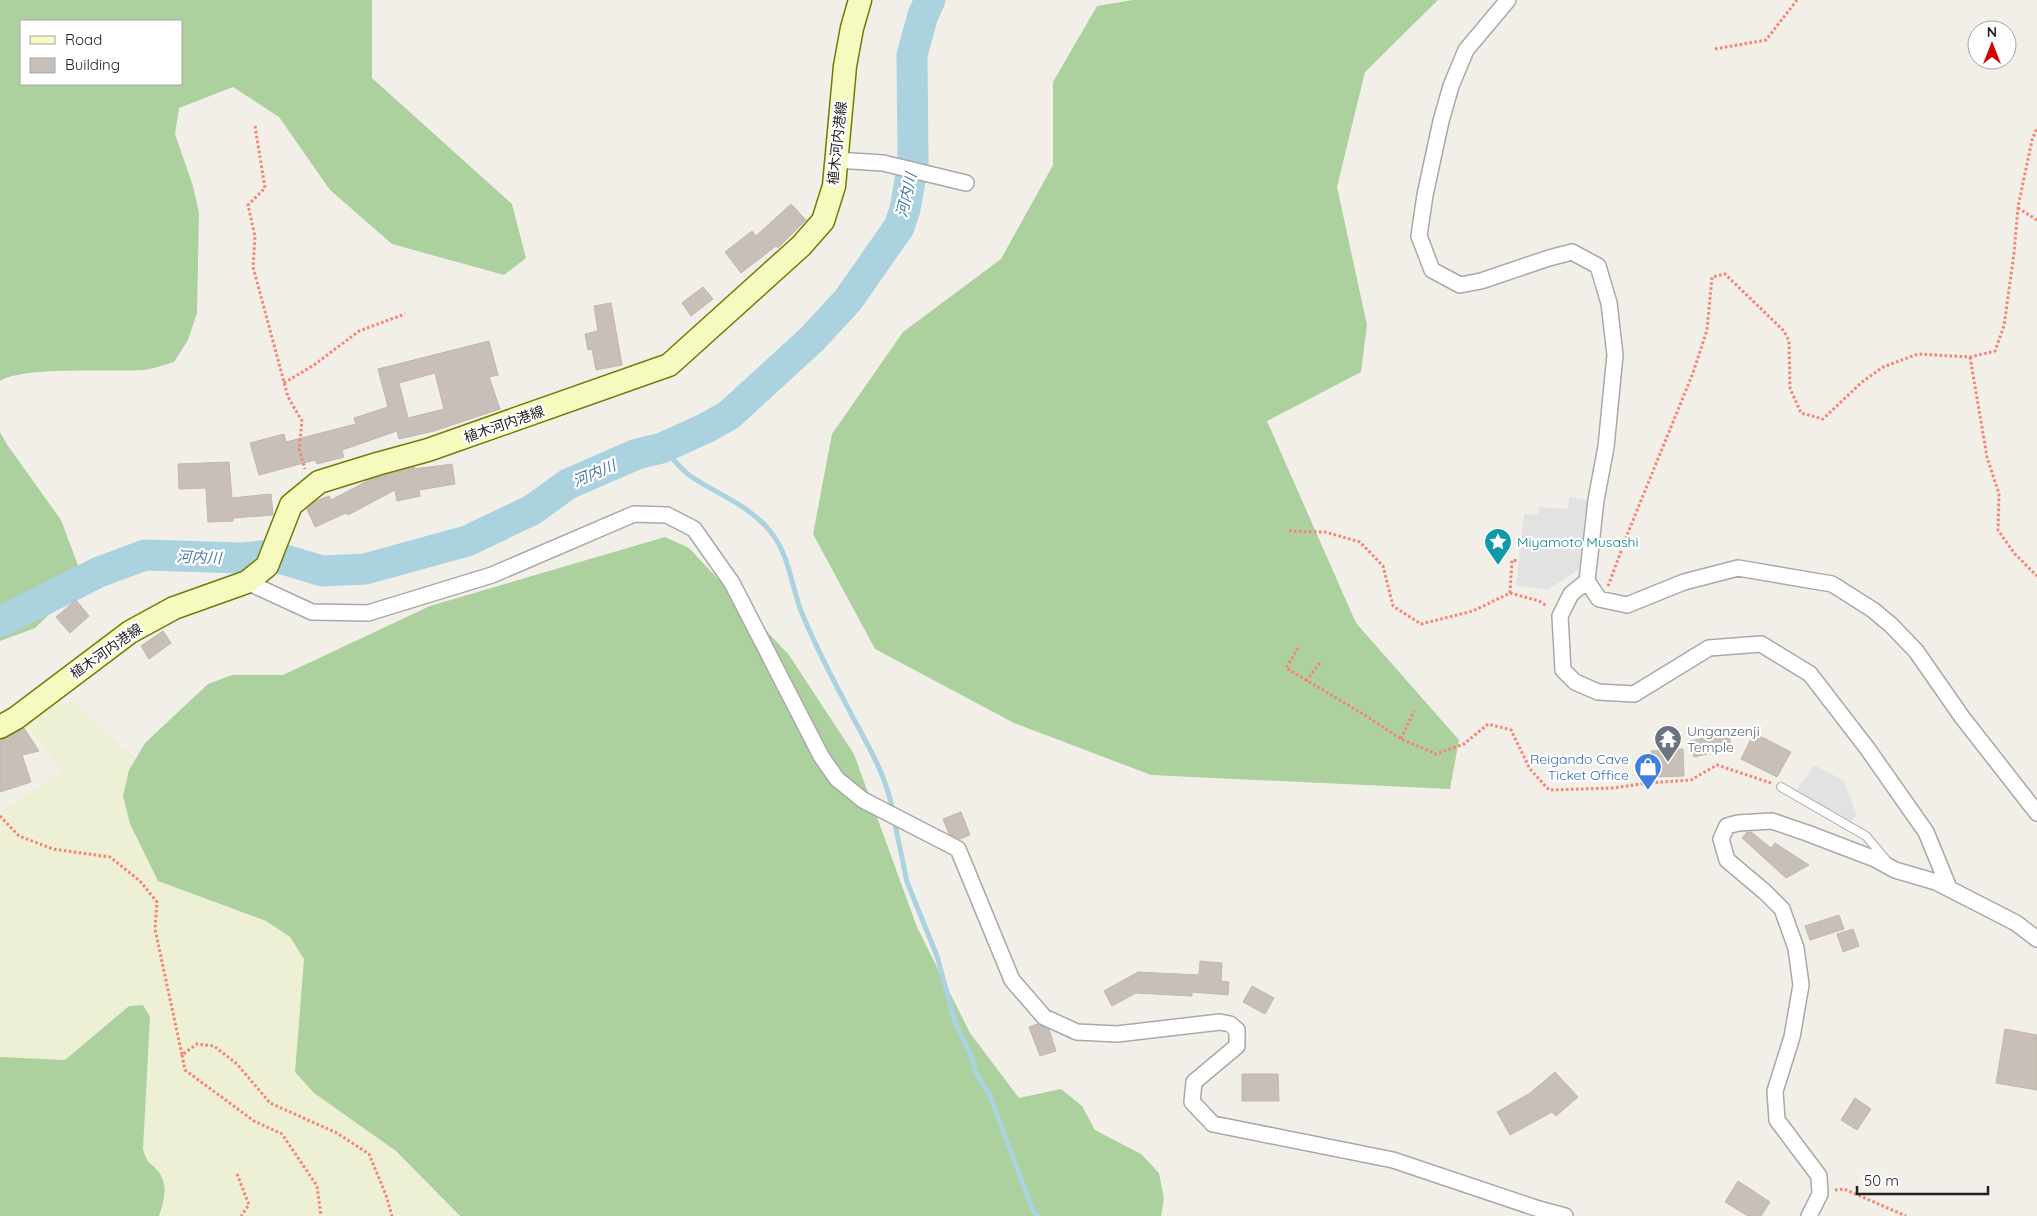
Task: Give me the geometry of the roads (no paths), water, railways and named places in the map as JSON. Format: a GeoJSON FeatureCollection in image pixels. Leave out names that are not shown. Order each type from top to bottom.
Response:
{"type":"FeatureCollection","features":[{"type":"Feature","properties":{"kind":"main road","name":"植木河内港線"},"geometry":{"type":"LineString","coordinates":[[0,727],[16,718],[130,632],[174,608],[246,582],[267,566],[291,505],[320,482],[428,450],[669,365],[801,246],[822,221],[834,186],[845,66],[852,28],[860,0]]}},
{"type":"Feature","properties":{"kind":"street"},"geometry":{"type":"LineString","coordinates":[[1508,0],[1466,50],[1451,86],[1439,130],[1419,236],[1432,270],[1460,285],[1481,282],[1549,258],[1572,252],[1598,266],[1609,303],[1615,355],[1606,447],[1596,500],[1587,581],[1599,600],[1627,605],[1684,582],[1738,568],[1832,584],[1873,610],[1891,625],[1916,651],[1962,717],[2037,813]]}},
{"type":"Feature","properties":{"kind":"street"},"geometry":{"type":"LineString","coordinates":[[836,160],[883,163],[966,183]]}},
{"type":"Feature","properties":{"kind":"street"},"geometry":{"type":"LineString","coordinates":[[246,582],[312,612],[368,613],[492,575],[634,514],[667,515],[694,528],[732,583],[821,756],[837,780],[863,800],[958,850],[1012,980],[1044,1017],[1077,1032],[1117,1034],[1220,1022],[1230,1024],[1237,1030],[1237,1046],[1194,1082],[1192,1102],[1213,1124],[1393,1160],[1565,1216]]}},
{"type":"Feature","properties":{"kind":"street"},"geometry":{"type":"LineString","coordinates":[[1587,581],[1571,594],[1560,616],[1563,670],[1575,682],[1598,692],[1634,694],[1709,648],[1761,644],[1810,674],[1926,832],[1949,888]]}},
{"type":"Feature","properties":{"kind":"street"},"geometry":{"type":"LineString","coordinates":[[1809,1216],[1820,1194],[1819,1176],[1777,1120],[1775,1091],[1792,1037],[1800,985],[1796,948],[1782,909],[1727,860],[1721,839],[1727,826],[1772,821],[1875,858],[1895,870],[1936,882],[1949,888],[2016,923],[2037,939]]}},
{"type":"Feature","properties":{"kind":"lane"},"geometry":{"type":"LineString","coordinates":[[1781,787],[1866,836],[1895,870]]}},
{"type":"Feature","properties":{"kind":"waterway","name":"河内川"},"geometry":{"type":"LineString","coordinates":[[0,622],[99,572],[145,555],[243,558],[269,555],[322,571],[365,569],[467,541],[532,510],[568,484],[637,454],[662,448],[729,415],[812,339],[848,300],[899,227],[905,209],[913,163],[912,55],[923,15],[930,0]]}},
{"type":"Feature","properties":{"kind":"waterway"},"geometry":{"type":"LineString","coordinates":[[662,448],[689,475],[742,506],[752,514],[770,531],[776,540],[786,559],[806,623],[879,768],[885,781],[893,811]]}},
{"type":"Feature","properties":{"kind":"waterway"},"geometry":{"type":"LineString","coordinates":[[894,819],[907,882],[937,956],[955,1022],[973,1060],[976,1073],[989,1093],[1033,1211],[1038,1216]]}},
{"type":"Feature","properties":{"kind":"place","name":"Miyamoto Musashi"},"geometry":{"type":"Point","coordinates":[1498,566]}},
{"type":"Feature","properties":{"kind":"place","name":"Unganzenji Temple"},"geometry":{"type":"Point","coordinates":[1668,763]}},
{"type":"Feature","properties":{"kind":"place","name":"Reigando Cave Ticket Office"},"geometry":{"type":"Point","coordinates":[1648,791]}}]}
